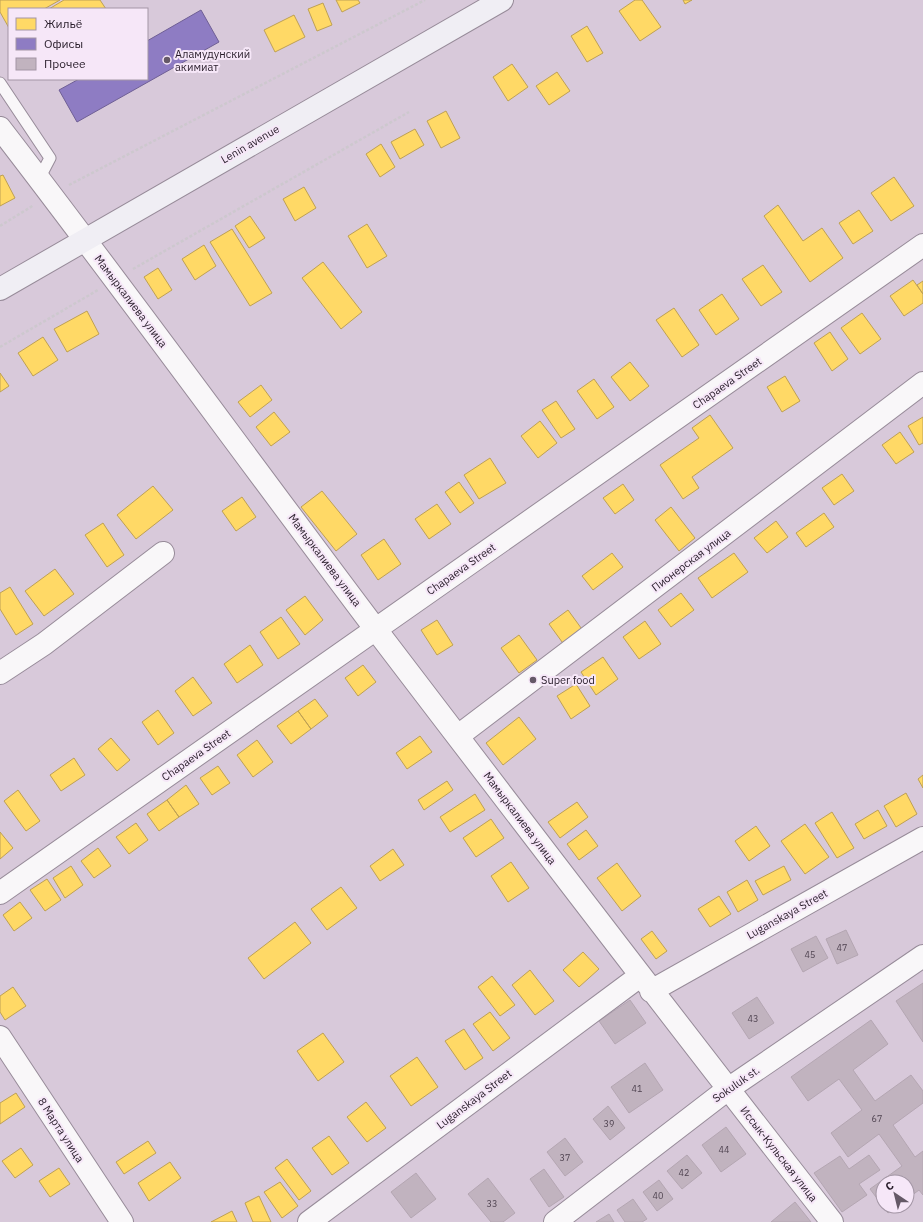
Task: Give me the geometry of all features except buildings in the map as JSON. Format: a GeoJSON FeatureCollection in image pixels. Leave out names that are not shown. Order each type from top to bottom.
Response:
{"type":"FeatureCollection","features":[{"type":"Feature","properties":{"kind":"main road","name":"Lenin avenue"},"geometry":{"type":"LineString","coordinates":[[0,289],[502,0]]}},
{"type":"Feature","properties":{"kind":"street","name":"Мамыркалиева улица"},"geometry":{"type":"LineString","coordinates":[[0,128],[84,240],[116,279],[376,629],[645,983]]}},
{"type":"Feature","properties":{"kind":"street","name":"Chapaeva Street"},"geometry":{"type":"LineString","coordinates":[[0,893],[923,245]]}},
{"type":"Feature","properties":{"kind":"street","name":"Пионерская улица"},"geometry":{"type":"LineString","coordinates":[[458,736],[923,383]]}},
{"type":"Feature","properties":{"kind":"street"},"geometry":{"type":"LineString","coordinates":[[0,673],[44,644],[163,553]]}},
{"type":"Feature","properties":{"kind":"street","name":"Luganskaya Street"},"geometry":{"type":"LineString","coordinates":[[309,1222],[645,983],[923,838]]}},
{"type":"Feature","properties":{"kind":"street","name":"Sokuluk st."},"geometry":{"type":"LineString","coordinates":[[555,1222],[728,1089],[923,956]]}},
{"type":"Feature","properties":{"kind":"street","name":"Иссык-Кульская улица"},"geometry":{"type":"LineString","coordinates":[[645,983],[832,1222]]}},
{"type":"Feature","properties":{"kind":"street","name":"8 Марта улица"},"geometry":{"type":"LineString","coordinates":[[0,1037],[122,1222]]}},
{"type":"Feature","properties":{"kind":"lane"},"geometry":{"type":"LineString","coordinates":[[0,83],[50,158],[45,187]]}},
{"type":"Feature","properties":{"kind":"path"},"geometry":{"type":"LineString","coordinates":[[0,226],[45,187],[425,0]]}},
{"type":"Feature","properties":{"kind":"path"},"geometry":{"type":"LineString","coordinates":[[0,347],[409,112]]}},
{"type":"Feature","properties":{"kind":"place","name":"Аламудунский акимиат"},"geometry":{"type":"Point","coordinates":[167,60]}},
{"type":"Feature","properties":{"kind":"place","name":"Super food"},"geometry":{"type":"Point","coordinates":[533,680]}}]}
